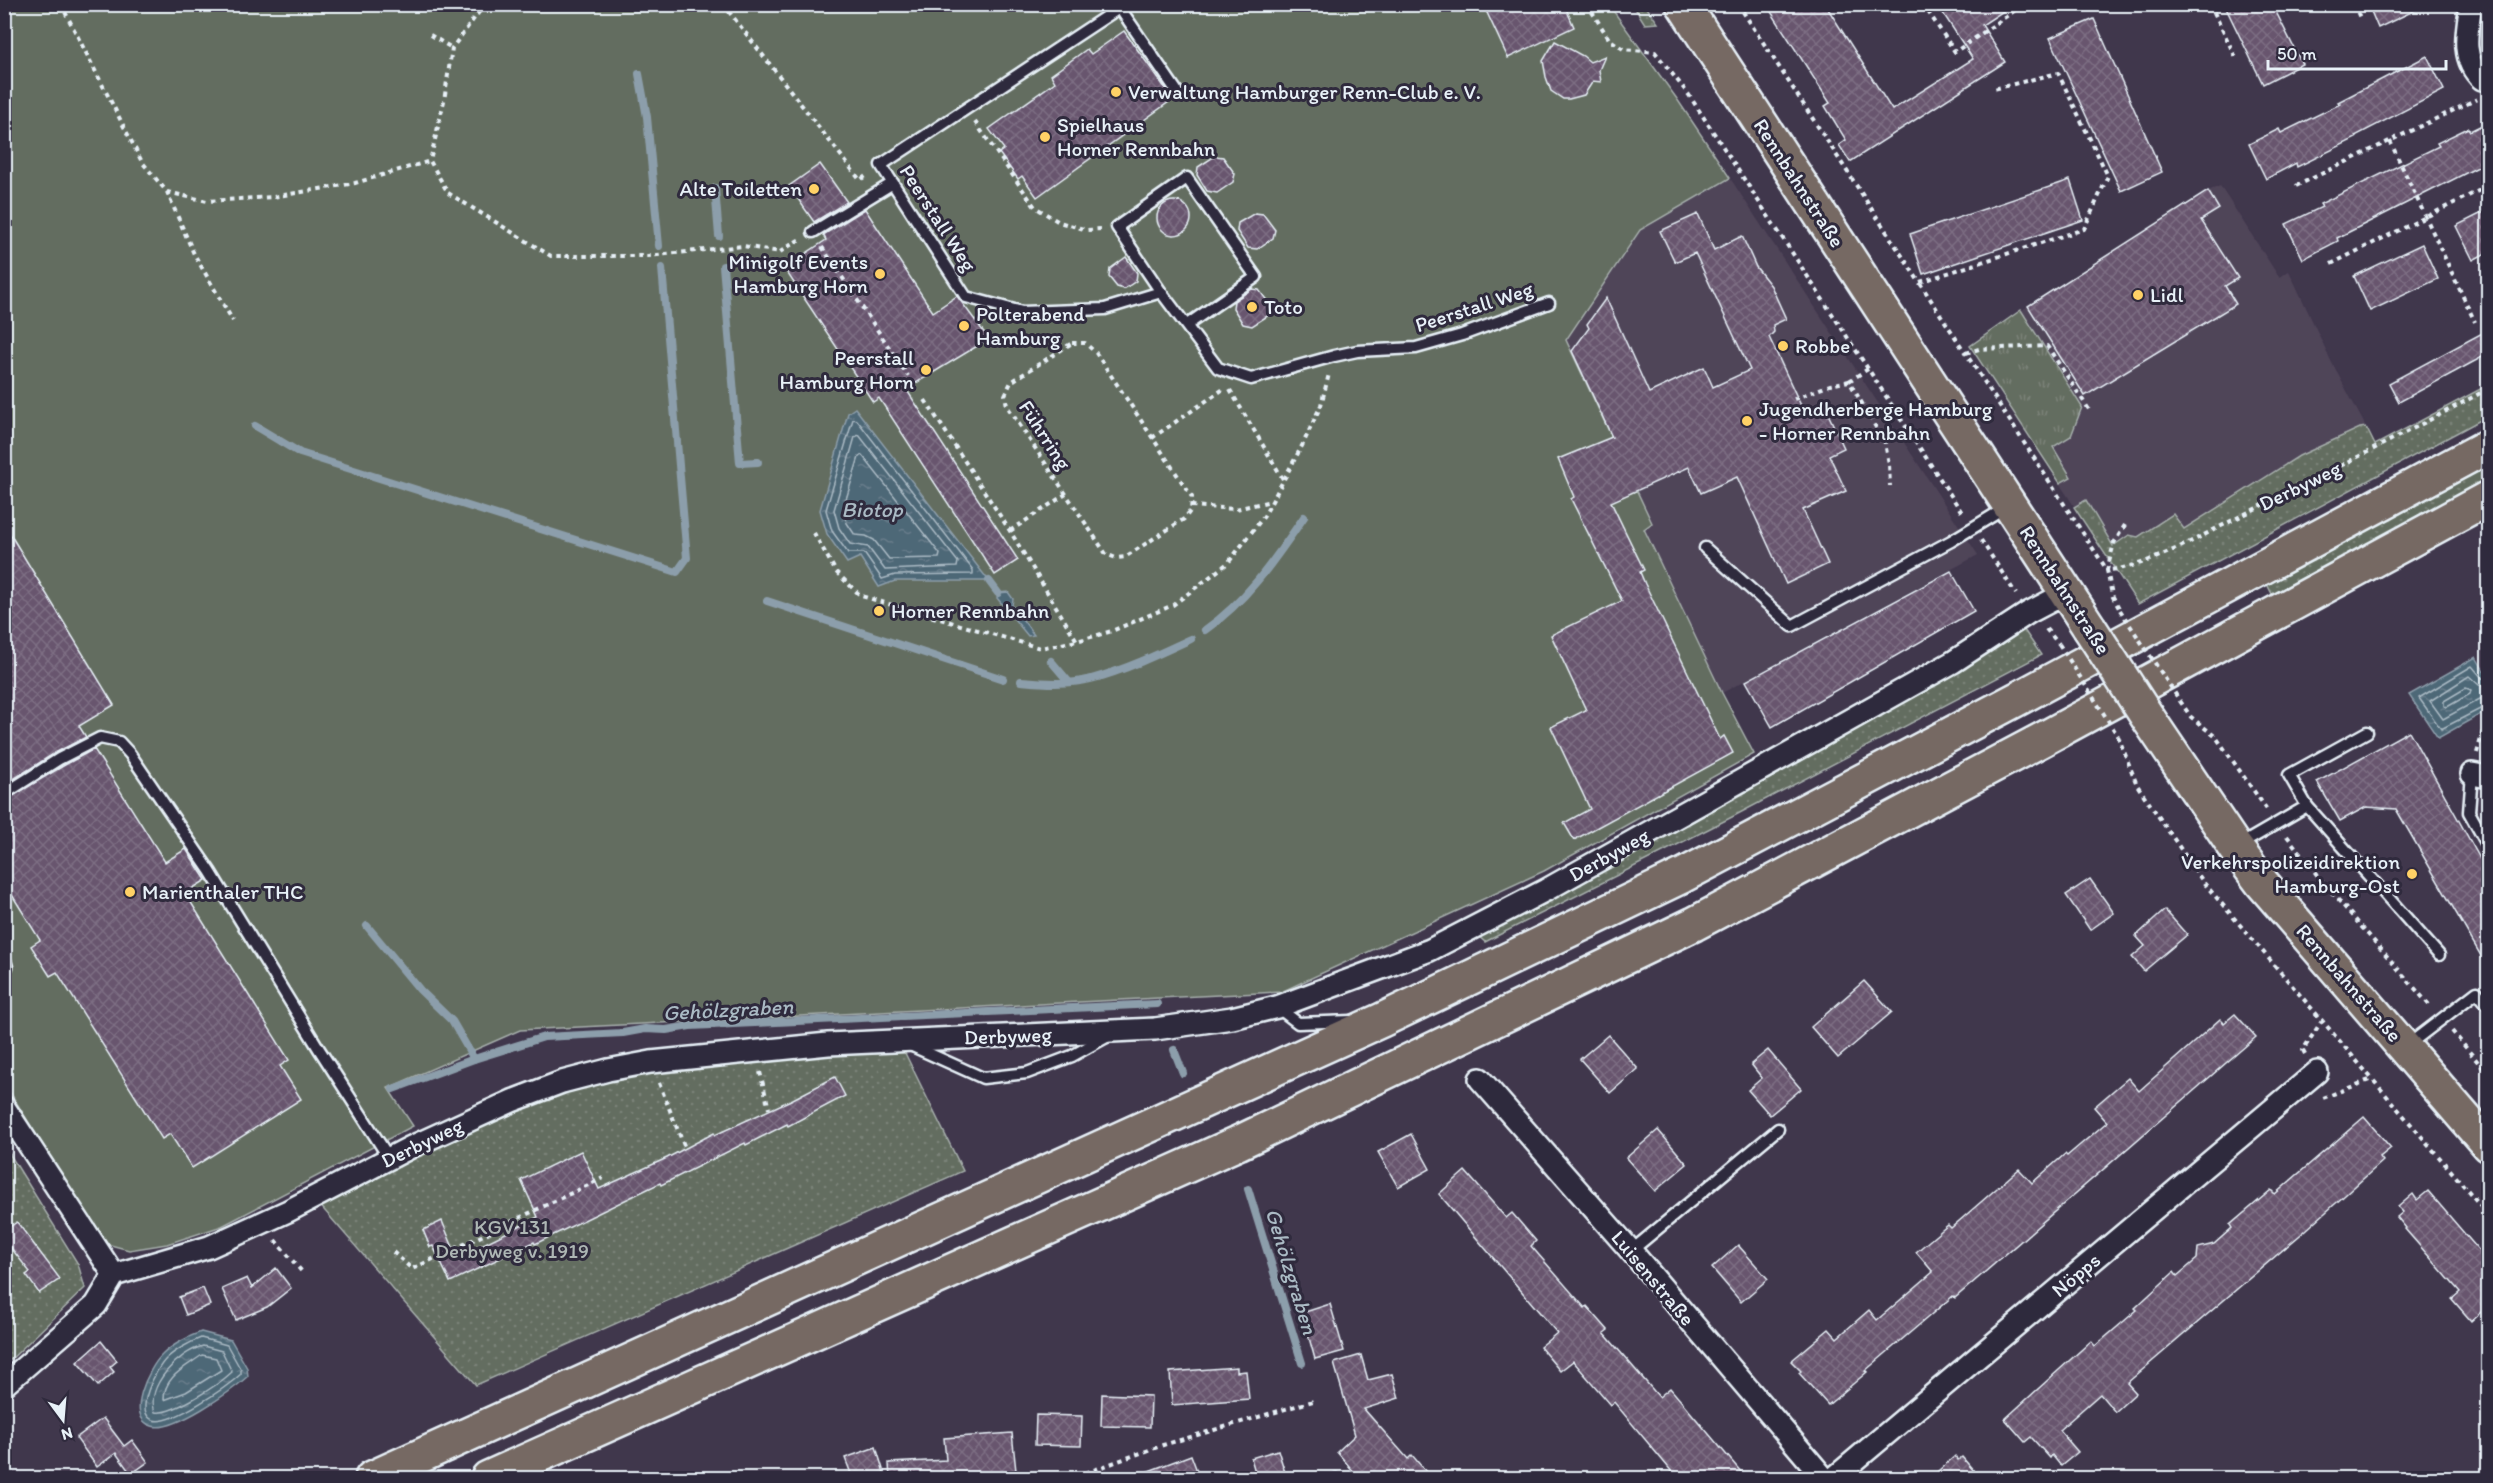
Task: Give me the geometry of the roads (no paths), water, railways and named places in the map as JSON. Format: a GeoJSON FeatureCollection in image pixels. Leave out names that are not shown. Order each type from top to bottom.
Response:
{"type":"FeatureCollection","features":[{"type":"Feature","properties":{"kind":"main road","name":"Rennbahnstraße"},"geometry":{"type":"LineString","coordinates":[[1683,4],[2066,593],[2235,847],[2262,883],[2488,1145]]}},
{"type":"Feature","properties":{"kind":"main road"},"geometry":{"type":"LineString","coordinates":[[372,1479],[1382,1020],[1682,876],[2488,446]]}},
{"type":"Feature","properties":{"kind":"main road"},"geometry":{"type":"LineString","coordinates":[[488,1479],[1238,1143],[1694,924],[2043,739],[2488,498]]}},
{"type":"Feature","properties":{"kind":"street"},"geometry":{"type":"LineString","coordinates":[[2471,4],[2488,20]]}},
{"type":"Feature","properties":{"kind":"street"},"geometry":{"type":"LineString","coordinates":[[2471,4],[2467,30],[2468,61],[2482,78],[2484,89]]}},
{"type":"Feature","properties":{"kind":"street","name":"Derbyweg"},"geometry":{"type":"LineString","coordinates":[[114,1275],[209,1248],[389,1158],[512,1101],[562,1082],[651,1062],[898,1040],[1155,1029],[1202,1023],[1277,1007],[1430,950],[1535,895],[1953,662],[2028,613],[2066,593]]}},
{"type":"Feature","properties":{"kind":"street","name":"Nöpps"},"geometry":{"type":"LineString","coordinates":[[1834,1479],[2317,1072]]}},
{"type":"Feature","properties":{"kind":"street","name":"Luisenstraße"},"geometry":{"type":"LineString","coordinates":[[1480,1078],[1631,1251],[1824,1479]]}},
{"type":"Feature","properties":{"kind":"street"},"geometry":{"type":"LineString","coordinates":[[4,1107],[114,1275],[96,1305],[4,1385]]}},
{"type":"Feature","properties":{"kind":"lane"},"geometry":{"type":"LineString","coordinates":[[1118,6],[1176,90]]}},
{"type":"Feature","properties":{"kind":"lane","name":"Peerstall Weg"},"geometry":{"type":"LineString","coordinates":[[1118,6],[881,165],[966,297],[1022,312],[1105,309],[1161,292],[1218,368],[1251,379],[1357,351],[1416,348],[1462,335],[1549,303]]}},
{"type":"Feature","properties":{"kind":"lane"},"geometry":{"type":"LineString","coordinates":[[1161,292],[1117,227],[1187,178],[1256,277],[1187,325]]}},
{"type":"Feature","properties":{"kind":"lane"},"geometry":{"type":"LineString","coordinates":[[813,232],[893,183]]}},
{"type":"Feature","properties":{"kind":"lane"},"geometry":{"type":"LineString","coordinates":[[1705,548],[1792,626],[2010,506]]}},
{"type":"Feature","properties":{"kind":"lane"},"geometry":{"type":"LineString","coordinates":[[2367,732],[2289,776],[2307,806],[2439,955]]}},
{"type":"Feature","properties":{"kind":"lane"},"geometry":{"type":"LineString","coordinates":[[4,794],[59,759],[100,738],[119,742],[130,754],[210,872],[319,1050],[389,1158]]}},
{"type":"Feature","properties":{"kind":"lane"},"geometry":{"type":"LineString","coordinates":[[2480,776],[2469,812],[2488,846]]}},
{"type":"Feature","properties":{"kind":"lane"},"geometry":{"type":"LineString","coordinates":[[2235,847],[2307,806]]}},
{"type":"Feature","properties":{"kind":"lane"},"geometry":{"type":"LineString","coordinates":[[4,957],[7,967],[4,970]]}},
{"type":"Feature","properties":{"kind":"lane"},"geometry":{"type":"LineString","coordinates":[[2405,1047],[2477,992],[2488,1005]]}},
{"type":"Feature","properties":{"kind":"lane"},"geometry":{"type":"LineString","coordinates":[[1277,1007],[1298,1023],[1382,1020]]}},
{"type":"Feature","properties":{"kind":"lane","name":"Derbyweg"},"geometry":{"type":"LineString","coordinates":[[898,1040],[983,1078],[1027,1073],[1072,1056],[1118,1031]]}},
{"type":"Feature","properties":{"kind":"lane"},"geometry":{"type":"LineString","coordinates":[[1631,1251],[1778,1129]]}},
{"type":"Feature","properties":{"kind":"water","name":"Biotop"},"geometry":{"type":"Polygon","coordinates":[[[855,408],[989,581],[895,581],[879,587],[860,557],[847,563],[827,534],[820,510],[848,413],[855,408]]]}},
{"type":"Feature","properties":{"kind":"water"},"geometry":{"type":"Polygon","coordinates":[[[1008,592],[1013,599],[1012,605],[1034,635],[1028,636],[997,598],[998,593],[1008,592]]]}},
{"type":"Feature","properties":{"kind":"water"},"geometry":{"type":"Polygon","coordinates":[[[2476,657],[2488,678],[2488,710],[2438,738],[2409,695],[2476,657]]]}},
{"type":"Feature","properties":{"kind":"water"},"geometry":{"type":"Polygon","coordinates":[[[201,1332],[231,1340],[247,1368],[248,1376],[216,1400],[187,1417],[174,1423],[152,1426],[144,1421],[139,1403],[151,1370],[162,1355],[171,1348],[201,1332]]]}},
{"type":"Feature","properties":{"kind":"waterway"},"geometry":{"type":"LineString","coordinates":[[639,74],[647,117],[659,246]]}},
{"type":"Feature","properties":{"kind":"waterway"},"geometry":{"type":"LineString","coordinates":[[715,188],[719,236]]}},
{"type":"Feature","properties":{"kind":"waterway"},"geometry":{"type":"LineString","coordinates":[[723,266],[740,463],[758,462]]}},
{"type":"Feature","properties":{"kind":"waterway"},"geometry":{"type":"LineString","coordinates":[[255,426],[300,453],[677,572],[687,558],[662,268]]}},
{"type":"Feature","properties":{"kind":"waterway"},"geometry":{"type":"LineString","coordinates":[[1205,630],[1247,593],[1271,564],[1304,517]]}},
{"type":"Feature","properties":{"kind":"waterway"},"geometry":{"type":"LineString","coordinates":[[989,581],[998,593]]}},
{"type":"Feature","properties":{"kind":"waterway"},"geometry":{"type":"LineString","coordinates":[[767,601],[1003,679]]}},
{"type":"Feature","properties":{"kind":"waterway"},"geometry":{"type":"LineString","coordinates":[[1021,681],[1065,683],[1091,679],[1129,666],[1191,639]]}},
{"type":"Feature","properties":{"kind":"waterway"},"geometry":{"type":"LineString","coordinates":[[1051,661],[1068,681]]}},
{"type":"Feature","properties":{"kind":"waterway","name":"Gehölzgraben"},"geometry":{"type":"LineString","coordinates":[[367,926],[420,990],[452,1021],[474,1059],[544,1037],[623,1033],[645,1029],[666,1030],[690,1026],[1157,1004]]}},
{"type":"Feature","properties":{"kind":"waterway","name":"Gehölzgraben"},"geometry":{"type":"LineString","coordinates":[[1174,1050],[1183,1073]]}},
{"type":"Feature","properties":{"kind":"waterway"},"geometry":{"type":"LineString","coordinates":[[393,1089],[474,1059]]}},
{"type":"Feature","properties":{"kind":"waterway","name":"Gehölzgraben"},"geometry":{"type":"LineString","coordinates":[[1248,1189],[1302,1363]]}},
{"type":"Feature","properties":{"kind":"place","name":"Verwaltung Hamburger Renn-Club e. V."},"geometry":{"type":"Point","coordinates":[1116,92]}},
{"type":"Feature","properties":{"kind":"place","name":"Spielhaus Horner Rennbahn"},"geometry":{"type":"Point","coordinates":[1045,137]}},
{"type":"Feature","properties":{"kind":"place","name":"Alte Toiletten"},"geometry":{"type":"Point","coordinates":[814,189]}},
{"type":"Feature","properties":{"kind":"place","name":"Minigolf Events Hamburg Horn"},"geometry":{"type":"Point","coordinates":[880,274]}},
{"type":"Feature","properties":{"kind":"place","name":"Lidl"},"geometry":{"type":"Point","coordinates":[2138,295]}},
{"type":"Feature","properties":{"kind":"place","name":"Toto"},"geometry":{"type":"Point","coordinates":[1252,307]}},
{"type":"Feature","properties":{"kind":"place","name":"Polterabend Hamburg"},"geometry":{"type":"Point","coordinates":[964,326]}},
{"type":"Feature","properties":{"kind":"place","name":"Robbe"},"geometry":{"type":"Point","coordinates":[1783,346]}},
{"type":"Feature","properties":{"kind":"place","name":"Peerstall Hamburg Horn"},"geometry":{"type":"Point","coordinates":[926,370]}},
{"type":"Feature","properties":{"kind":"place","name":"Jugendherberge Hamburg - Horner Rennbahn"},"geometry":{"type":"Point","coordinates":[1747,421]}},
{"type":"Feature","properties":{"kind":"place","name":"Horner Rennbahn"},"geometry":{"type":"Point","coordinates":[879,611]}},
{"type":"Feature","properties":{"kind":"place","name":"Verkehrspolizeidirektion Hamburg-Ost"},"geometry":{"type":"Point","coordinates":[2412,874]}},
{"type":"Feature","properties":{"kind":"place","name":"Marienthaler THC"},"geometry":{"type":"Point","coordinates":[130,892]}},
{"type":"Feature","properties":{"kind":"park label","name":"KGV 131 Derbyweg v. 1919"},"geometry":{"type":"Point","coordinates":[512,1239]}}]}
